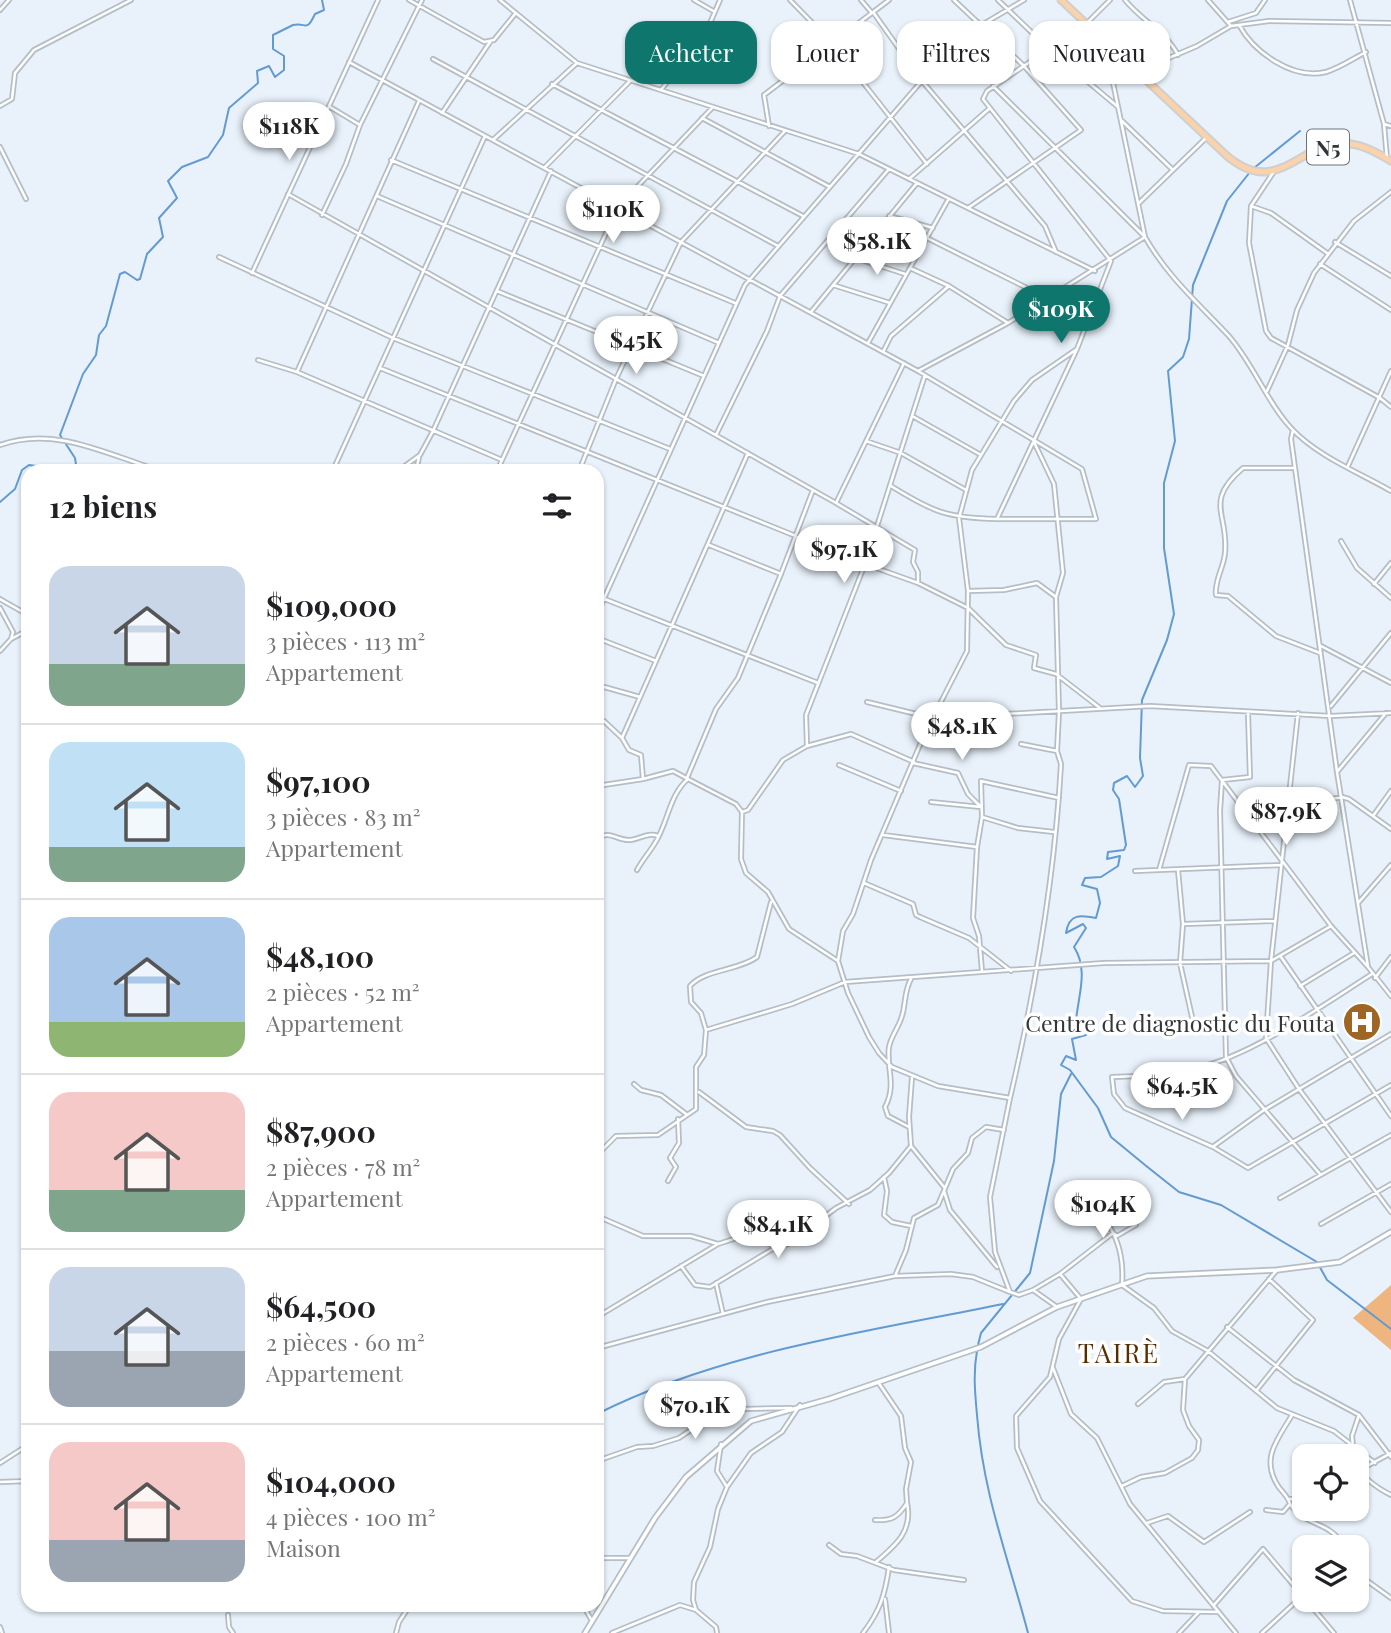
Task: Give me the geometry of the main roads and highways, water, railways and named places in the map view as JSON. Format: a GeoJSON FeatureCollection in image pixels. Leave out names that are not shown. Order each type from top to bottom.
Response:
{"type":"FeatureCollection","features":[{"type":"Feature","properties":{"kind":"highway","name":"N5"},"geometry":{"type":"LineString","coordinates":[[1061,0],[1236,163],[1256,172],[1270,173],[1308,154],[1337,144],[1364,147],[1389,160]]}},
{"type":"Feature","properties":{"kind":"waterway"},"geometry":{"type":"LineString","coordinates":[[76,464],[60,435],[83,374],[96,355],[99,335],[106,326],[120,274],[125,272],[137,280],[140,279],[147,254],[163,237],[159,218],[177,198],[168,181],[182,167],[208,157],[223,135],[229,108],[258,83],[257,71],[269,66],[275,77],[284,70],[284,56],[273,49],[273,35],[293,25],[308,25],[315,14],[324,10],[322,0]]}},
{"type":"Feature","properties":{"kind":"waterway"},"geometry":{"type":"LineString","coordinates":[[1254,168],[1300,131]]}},
{"type":"Feature","properties":{"kind":"waterway"},"geometry":{"type":"LineString","coordinates":[[1250,172],[1227,201],[1193,285],[1189,339],[1183,357],[1168,371],[1175,441],[1164,483],[1164,548],[1174,614],[1167,640],[1142,700],[1140,758],[1143,776],[1135,787],[1127,776],[1114,783],[1113,790],[1119,799],[1126,845],[1124,850],[1108,852],[1107,859],[1120,856],[1118,866],[1101,877],[1085,878],[1082,885],[1097,889],[1100,903],[1096,918],[1076,917],[1070,922],[1066,933],[1083,924],[1086,928],[1074,947],[1082,974],[1076,1021],[1087,1031],[1086,1035],[1072,1039],[1076,1060],[1066,1056],[1061,1065],[1070,1070],[1098,1108],[1111,1137],[1145,1165],[1179,1192],[1221,1205],[1317,1262],[1327,1280],[1391,1329]]}},
{"type":"Feature","properties":{"kind":"waterway"},"geometry":{"type":"LineString","coordinates":[[0,502],[15,489],[21,473]]}},
{"type":"Feature","properties":{"kind":"waterway"},"geometry":{"type":"LineString","coordinates":[[978,1345],[981,1333],[1030,1273],[1054,1161],[1061,1094],[1071,1074]]}},
{"type":"Feature","properties":{"kind":"waterway"},"geometry":{"type":"LineString","coordinates":[[604,1411],[694,1374],[745,1359],[848,1334],[1003,1304]]}},
{"type":"Feature","properties":{"kind":"waterway"},"geometry":{"type":"LineString","coordinates":[[977,1351],[975,1391],[985,1472],[1028,1633]]}},
{"type":"Feature","properties":{"kind":"place","name":"Centre de diagnostic du Fouta"},"geometry":{"type":"Point","coordinates":[1362,1022]}},
{"type":"Feature","properties":{"kind":"district","name":"TAIRÈ"},"geometry":{"type":"Point","coordinates":[1119,1352]}}]}
